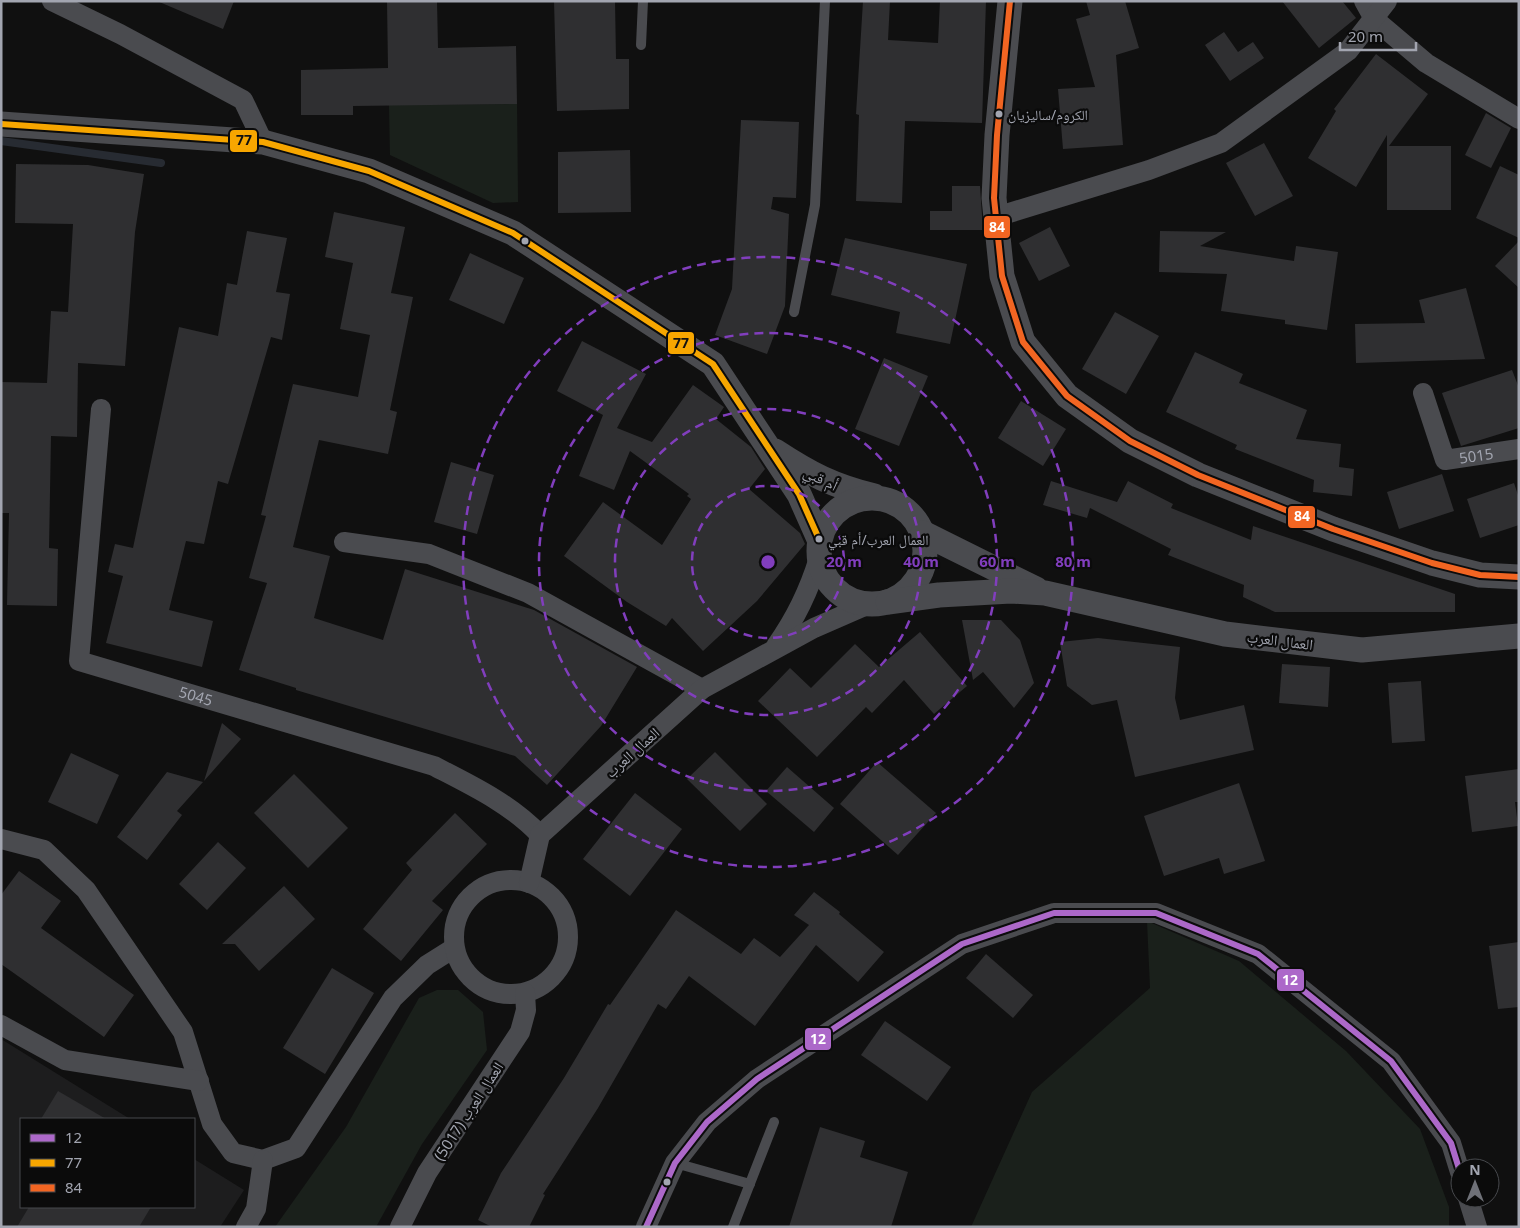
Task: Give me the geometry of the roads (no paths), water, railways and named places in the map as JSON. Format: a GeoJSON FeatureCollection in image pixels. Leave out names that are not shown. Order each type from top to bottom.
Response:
{"type":"FeatureCollection","features":[{"type":"Feature","properties":{"kind":"street"},"geometry":{"type":"LineString","coordinates":[[52,1],[120,34],[243,100],[263,142]]}},
{"type":"Feature","properties":{"kind":"street"},"geometry":{"type":"LineString","coordinates":[[1010,1],[997,136],[994,198],[1002,276],[1023,342],[1067,396],[1130,441],[1198,475],[1333,529],[1432,563],[1480,575],[1519,577]]}},
{"type":"Feature","properties":{"kind":"street"},"geometry":{"type":"LineString","coordinates":[[1364,1],[1374,19],[1426,63],[1519,119]]}},
{"type":"Feature","properties":{"kind":"street"},"geometry":{"type":"LineString","coordinates":[[996,217],[1149,170],[1221,143],[1348,51],[1387,1]]}},
{"type":"Feature","properties":{"kind":"street","name":"أم قبي"},"geometry":{"type":"LineString","coordinates":[[1,124],[263,142],[369,171],[513,233],[713,364],[764,444],[799,494],[819,549]]}},
{"type":"Feature","properties":{"kind":"street","name":"5015"},"geometry":{"type":"LineString","coordinates":[[1423,393],[1445,460],[1519,449]]}},
{"type":"Feature","properties":{"kind":"street","name":"5045"},"geometry":{"type":"LineString","coordinates":[[102,410],[79,661],[434,766],[478,788],[529,822],[540,835]]}},
{"type":"Feature","properties":{"kind":"street","name":"أم قبي"},"geometry":{"type":"LineString","coordinates":[[764,444],[818,478],[842,488],[884,498]]}},
{"type":"Feature","properties":{"kind":"street"},"geometry":{"type":"LineString","coordinates":[[863,497],[884,498],[901,505],[914,517],[923,532],[926,547],[925,561],[920,575],[907,591],[879,603],[855,601],[842,595],[823,572],[819,549],[828,520],[843,505],[863,497]]}},
{"type":"Feature","properties":{"kind":"street","name":"العمال العرب"},"geometry":{"type":"LineString","coordinates":[[923,532],[1044,593]]}},
{"type":"Feature","properties":{"kind":"street"},"geometry":{"type":"LineString","coordinates":[[344,542],[428,554],[528,593],[702,689]]}},
{"type":"Feature","properties":{"kind":"street","name":"العمال العرب"},"geometry":{"type":"LineString","coordinates":[[772,652],[794,620],[809,591],[819,549]]}},
{"type":"Feature","properties":{"kind":"street","name":"العمال العرب"},"geometry":{"type":"LineString","coordinates":[[540,835],[702,689],[814,628],[879,603],[948,594],[1010,591],[1044,593],[1225,634],[1362,650],[1519,636]]}},
{"type":"Feature","properties":{"kind":"street"},"geometry":{"type":"LineString","coordinates":[[529,883],[540,835]]}},
{"type":"Feature","properties":{"kind":"street"},"geometry":{"type":"LineString","coordinates":[[1,839],[44,850],[86,890],[183,1032],[212,1124],[233,1153],[263,1160],[296,1148],[393,998],[428,965],[454,948]]}},
{"type":"Feature","properties":{"kind":"street"},"geometry":{"type":"LineString","coordinates":[[510,880],[529,883],[543,889],[562,911],[567,925],[566,955],[550,980],[526,993],[510,995],[485,989],[464,972],[454,948],[453,932],[457,916],[465,902],[477,891],[492,883],[510,880]]}},
{"type":"Feature","properties":{"kind":"street"},"geometry":{"type":"LineString","coordinates":[[646,1227],[675,1163],[707,1122],[757,1079],[962,944],[1054,913],[1156,914],[1258,954],[1390,1062],[1451,1144],[1456,1158]]}},
{"type":"Feature","properties":{"kind":"street","name":"العمال العرب (5017)"},"geometry":{"type":"LineString","coordinates":[[400,1227],[428,1173],[520,1032],[526,1010],[526,993]]}},
{"type":"Feature","properties":{"kind":"street"},"geometry":{"type":"LineString","coordinates":[[1,1025],[65,1060],[199,1081]]}},
{"type":"Feature","properties":{"kind":"street"},"geometry":{"type":"LineString","coordinates":[[246,1227],[256,1209],[263,1160]]}},
{"type":"Feature","properties":{"kind":"street"},"geometry":{"type":"LineString","coordinates":[[1471,1208],[1477,1227]]}},
{"type":"Feature","properties":{"kind":"lane"},"geometry":{"type":"LineString","coordinates":[[641,45],[643,1]]}},
{"type":"Feature","properties":{"kind":"lane"},"geometry":{"type":"LineString","coordinates":[[794,312],[815,205],[825,1]]}},
{"type":"Feature","properties":{"kind":"lane"},"geometry":{"type":"LineString","coordinates":[[733,1227],[774,1122]]}},
{"type":"Feature","properties":{"kind":"lane"},"geometry":{"type":"LineString","coordinates":[[675,1163],[750,1184]]}},
{"type":"Feature","properties":{"kind":"waterway"},"geometry":{"type":"LineString","coordinates":[[1,141],[161,163]]}},
{"type":"Feature","properties":{"kind":"place","name":"الكروم/ساليزيان"},"geometry":{"type":"Point","coordinates":[999,114]}},
{"type":"Feature","properties":{"kind":"place","name":"العمال العرب/أم قبي"},"geometry":{"type":"Point","coordinates":[819,539]}}]}
